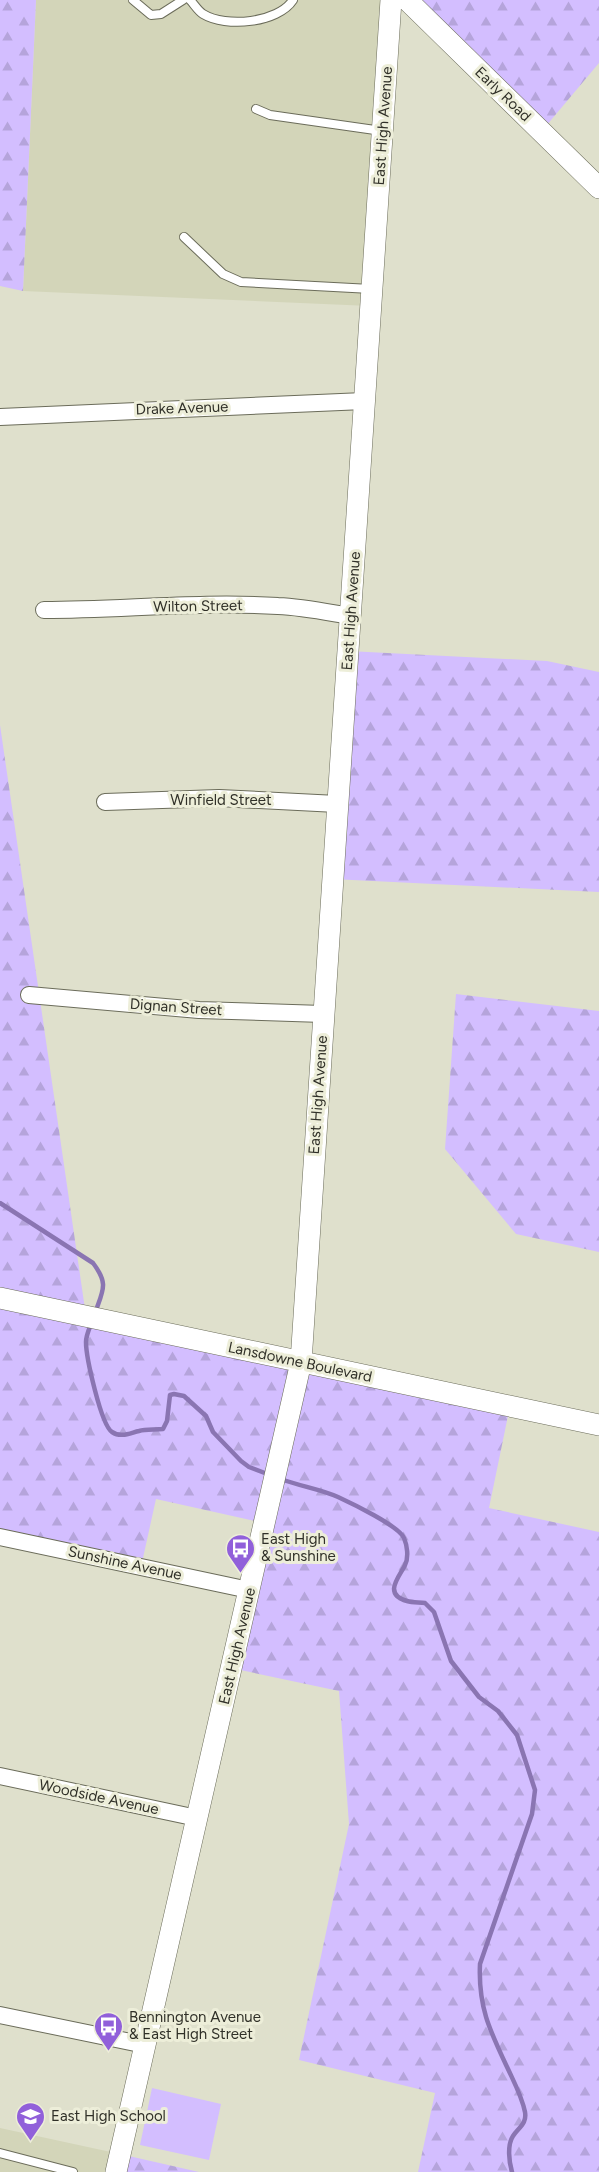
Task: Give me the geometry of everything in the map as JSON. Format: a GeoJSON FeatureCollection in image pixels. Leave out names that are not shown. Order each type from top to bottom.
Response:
{"type":"FeatureCollection","features":[{"type":"Feature","properties":{"kind":"street","name":"East High Avenue"},"geometry":{"type":"LineString","coordinates":[[116,2172],[301,1362],[391,0]]}},
{"type":"Feature","properties":{"kind":"street","name":"Early Road"},"geometry":{"type":"LineString","coordinates":[[407,0],[599,188]]}},
{"type":"Feature","properties":{"kind":"street","name":"Drake Avenue"},"geometry":{"type":"LineString","coordinates":[[0,417],[364,401]]}},
{"type":"Feature","properties":{"kind":"street","name":"Wilton Street"},"geometry":{"type":"LineString","coordinates":[[44,610],[99,610],[225,604],[309,608],[350,616]]}},
{"type":"Feature","properties":{"kind":"street","name":"Winfield Street"},"geometry":{"type":"LineString","coordinates":[[105,802],[219,798],[337,804]]}},
{"type":"Feature","properties":{"kind":"street","name":"Dignan Street"},"geometry":{"type":"LineString","coordinates":[[29,995],[199,1010],[323,1014]]}},
{"type":"Feature","properties":{"kind":"street","name":"Lansdowne Boulevard"},"geometry":{"type":"LineString","coordinates":[[0,1298],[599,1425]]}},
{"type":"Feature","properties":{"kind":"street","name":"Sunshine Avenue"},"geometry":{"type":"LineString","coordinates":[[0,1537],[249,1590]]}},
{"type":"Feature","properties":{"kind":"street","name":"Woodside Avenue"},"geometry":{"type":"LineString","coordinates":[[0,1776],[197,1818]]}},
{"type":"Feature","properties":{"kind":"street"},"geometry":{"type":"LineString","coordinates":[[0,2014],[145,2045]]}},
{"type":"Feature","properties":{"kind":"lane"},"geometry":{"type":"LineString","coordinates":[[133,0],[151,15],[161,14],[183,0]]}},
{"type":"Feature","properties":{"kind":"lane"},"geometry":{"type":"LineString","coordinates":[[190,0],[202,14],[219,21],[243,22],[269,18],[281,12],[293,0]]}},
{"type":"Feature","properties":{"kind":"lane"},"geometry":{"type":"LineString","coordinates":[[256,109],[270,115],[382,131]]}},
{"type":"Feature","properties":{"kind":"lane"},"geometry":{"type":"LineString","coordinates":[[184,237],[223,274],[240,282],[372,289]]}},
{"type":"Feature","properties":{"kind":"lane"},"geometry":{"type":"LineString","coordinates":[[0,2153],[73,2172]]}},
{"type":"Feature","properties":{"kind":"shaded area"},"geometry":{"type":"Polygon","coordinates":[[[36,0],[391,0],[370,306],[23,291],[36,0]]]}},
{"type":"Feature","properties":{"kind":"shaded area","name":"East High School"},"geometry":{"type":"Polygon","coordinates":[[[0,2128],[120,2154],[116,2172],[0,2172],[0,2128]]]}},
{"type":"Feature","properties":{"kind":"green space"},"geometry":{"type":"Polygon","coordinates":[[[0,0],[36,0],[23,291],[0,286],[0,0]]]}},
{"type":"Feature","properties":{"kind":"green space"},"geometry":{"type":"Polygon","coordinates":[[[407,0],[599,0],[599,63],[541,132],[407,0]]]}},
{"type":"Feature","properties":{"kind":"green space"},"geometry":{"type":"Polygon","coordinates":[[[348,651],[547,661],[599,672],[599,892],[332,879],[348,651]]]}},
{"type":"Feature","properties":{"kind":"green space"},"geometry":{"type":"Polygon","coordinates":[[[0,725],[86,1316],[510,1406],[489,1508],[599,1532],[599,2172],[418,2172],[435,2093],[299,2060],[349,1824],[339,1691],[231,1668],[264,1523],[156,1499],[141,1567],[0,1537],[0,725]]]}},
{"type":"Feature","properties":{"kind":"green space"},"geometry":{"type":"Polygon","coordinates":[[[456,994],[599,1011],[599,1252],[516,1234],[445,1149],[456,994]]]}},
{"type":"Feature","properties":{"kind":"green space"},"geometry":{"type":"Polygon","coordinates":[[[152,2088],[221,2104],[209,2160],[140,2145],[152,2088]]]}},
{"type":"Feature","properties":{"kind":"green space"},"geometry":{"type":"Polygon","coordinates":[[[120,2154],[199,2172],[116,2172],[120,2154]]]}},
{"type":"Feature","properties":{"kind":"waterway"},"geometry":{"type":"LineString","coordinates":[[0,1203],[93,1263],[103,1282],[95,1313]]}},
{"type":"Feature","properties":{"kind":"waterway"},"geometry":{"type":"LineString","coordinates":[[91,1324],[86,1340],[89,1361],[103,1417],[112,1432],[122,1435],[142,1430],[163,1429],[167,1421],[170,1395],[184,1396],[206,1416],[213,1432],[241,1461],[249,1467],[270,1475]]}},
{"type":"Feature","properties":{"kind":"waterway"},"geometry":{"type":"LineString","coordinates":[[281,1479],[338,1497],[374,1515],[400,1533],[406,1544],[407,1558],[395,1584],[395,1594],[407,1601],[425,1603],[434,1612],[451,1661],[479,1697],[498,1711],[517,1735],[535,1790],[532,1814],[480,1964],[481,1993],[486,2018],[518,2090],[525,2112],[524,2122],[510,2144],[509,2159],[512,2172]]}},
{"type":"Feature","properties":{"kind":"place","name":"East High & Sunshine"},"geometry":{"type":"Point","coordinates":[240,1574]}},
{"type":"Feature","properties":{"kind":"place","name":"Bennington Avenue & East High Street"},"geometry":{"type":"Point","coordinates":[108,2052]}},
{"type":"Feature","properties":{"kind":"place","name":"East High School"},"geometry":{"type":"Point","coordinates":[30,2142]}}]}
